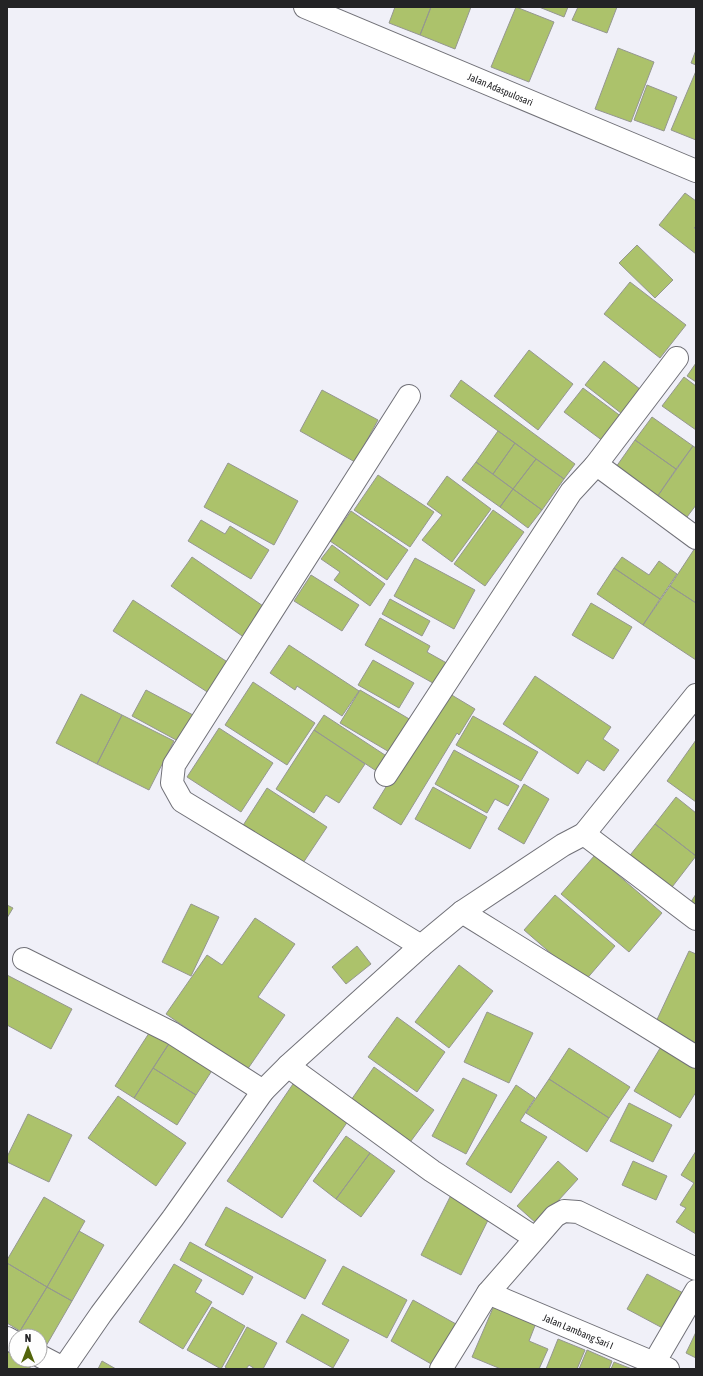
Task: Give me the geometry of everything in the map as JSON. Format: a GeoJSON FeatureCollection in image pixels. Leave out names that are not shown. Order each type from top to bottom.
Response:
{"type":"FeatureCollection","features":[{"type":"Feature","properties":{"kind":"street","name":"Jalan Adaspulosari"},"geometry":{"type":"LineString","coordinates":[[305,7],[696,171]]}},
{"type":"Feature","properties":{"kind":"street"},"geometry":{"type":"LineString","coordinates":[[386,775],[571,492],[595,466],[677,358]]}},
{"type":"Feature","properties":{"kind":"street"},"geometry":{"type":"LineString","coordinates":[[409,396],[174,765],[172,783],[182,801],[421,946]]}},
{"type":"Feature","properties":{"kind":"street"},"geometry":{"type":"LineString","coordinates":[[595,466],[604,470],[696,538]]}},
{"type":"Feature","properties":{"kind":"street"},"geometry":{"type":"LineString","coordinates":[[48,1361],[63,1369],[101,1314],[173,1218],[263,1091],[288,1066],[421,946],[462,912],[563,845],[584,834],[696,695]]}},
{"type":"Feature","properties":{"kind":"street"},"geometry":{"type":"LineString","coordinates":[[584,834],[696,919]]}},
{"type":"Feature","properties":{"kind":"street"},"geometry":{"type":"LineString","coordinates":[[462,912],[696,1056]]}},
{"type":"Feature","properties":{"kind":"street"},"geometry":{"type":"LineString","coordinates":[[24,959],[172,1034],[263,1091]]}},
{"type":"Feature","properties":{"kind":"street"},"geometry":{"type":"LineString","coordinates":[[288,1066],[432,1171],[535,1238]]}},
{"type":"Feature","properties":{"kind":"street"},"geometry":{"type":"LineString","coordinates":[[441,1369],[488,1293],[555,1216],[564,1211],[578,1212],[696,1269]]}},
{"type":"Feature","properties":{"kind":"street"},"geometry":{"type":"LineString","coordinates":[[661,1366],[696,1291]]}},
{"type":"Feature","properties":{"kind":"street","name":"Jalan Lambang Sari I"},"geometry":{"type":"LineString","coordinates":[[488,1293],[661,1366]]}},
{"type":"Feature","properties":{"kind":"building"},"geometry":{"type":"Polygon","coordinates":[[[395,7],[431,7],[420,35],[389,23],[395,7]]]}},
{"type":"Feature","properties":{"kind":"building"},"geometry":{"type":"Polygon","coordinates":[[[431,7],[471,7],[455,49],[420,35],[431,7]]]}},
{"type":"Feature","properties":{"kind":"building"},"geometry":{"type":"Polygon","coordinates":[[[516,7],[554,22],[529,82],[491,67],[516,7]]]}},
{"type":"Feature","properties":{"kind":"building"},"geometry":{"type":"Polygon","coordinates":[[[539,7],[568,7],[564,17],[539,7]]]}},
{"type":"Feature","properties":{"kind":"building"},"geometry":{"type":"Polygon","coordinates":[[[578,7],[617,7],[607,33],[572,20],[578,7]]]}},
{"type":"Feature","properties":{"kind":"building"},"geometry":{"type":"Polygon","coordinates":[[[618,48],[654,62],[631,122],[595,109],[618,48]]]}},
{"type":"Feature","properties":{"kind":"building"},"geometry":{"type":"Polygon","coordinates":[[[696,50],[696,65],[691,63],[696,50]]]}},
{"type":"Feature","properties":{"kind":"building"},"geometry":{"type":"Polygon","coordinates":[[[696,71],[696,140],[671,130],[696,71]]]}},
{"type":"Feature","properties":{"kind":"building"},"geometry":{"type":"Polygon","coordinates":[[[647,85],[677,97],[664,131],[634,120],[647,85]]]}},
{"type":"Feature","properties":{"kind":"building"},"geometry":{"type":"Polygon","coordinates":[[[685,193],[696,201],[696,226],[694,228],[696,229],[696,254],[659,225],[685,193]]]}},
{"type":"Feature","properties":{"kind":"building"},"geometry":{"type":"Polygon","coordinates":[[[637,245],[673,280],[655,298],[619,263],[637,245]]]}},
{"type":"Feature","properties":{"kind":"building"},"geometry":{"type":"Polygon","coordinates":[[[630,282],[686,325],[660,358],[604,314],[630,282]]]}},
{"type":"Feature","properties":{"kind":"building"},"geometry":{"type":"Polygon","coordinates":[[[529,350],[573,384],[538,430],[494,396],[529,350]]]}},
{"type":"Feature","properties":{"kind":"building"},"geometry":{"type":"Polygon","coordinates":[[[604,361],[645,393],[626,417],[585,385],[604,361]]]}},
{"type":"Feature","properties":{"kind":"building"},"geometry":{"type":"Polygon","coordinates":[[[696,363],[696,382],[687,376],[696,363]]]}},
{"type":"Feature","properties":{"kind":"building"},"geometry":{"type":"Polygon","coordinates":[[[684,377],[696,386],[696,430],[662,406],[684,377]]]}},
{"type":"Feature","properties":{"kind":"building"},"geometry":{"type":"Polygon","coordinates":[[[461,380],[575,464],[564,479],[450,396],[461,380]]]}},
{"type":"Feature","properties":{"kind":"building"},"geometry":{"type":"Polygon","coordinates":[[[583,388],[626,420],[607,444],[564,412],[583,388]]]}},
{"type":"Feature","properties":{"kind":"building"},"geometry":{"type":"Polygon","coordinates":[[[322,390],[378,420],[355,462],[300,431],[322,390]]]}},
{"type":"Feature","properties":{"kind":"building"},"geometry":{"type":"Polygon","coordinates":[[[652,417],[693,446],[676,469],[635,440],[652,417]]]}},
{"type":"Feature","properties":{"kind":"building"},"geometry":{"type":"Polygon","coordinates":[[[498,431],[515,443],[493,474],[476,462],[498,431]]]}},
{"type":"Feature","properties":{"kind":"building"},"geometry":{"type":"Polygon","coordinates":[[[635,440],[676,469],[657,497],[616,467],[635,440]]]}},
{"type":"Feature","properties":{"kind":"building"},"geometry":{"type":"Polygon","coordinates":[[[515,443],[536,459],[513,489],[493,474],[515,443]]]}},
{"type":"Feature","properties":{"kind":"building"},"geometry":{"type":"Polygon","coordinates":[[[693,446],[696,448],[696,505],[687,517],[657,497],[693,446]]]}},
{"type":"Feature","properties":{"kind":"building"},"geometry":{"type":"Polygon","coordinates":[[[536,459],[564,479],[542,510],[513,489],[536,459]]]}},
{"type":"Feature","properties":{"kind":"building"},"geometry":{"type":"Polygon","coordinates":[[[476,462],[513,489],[500,507],[462,480],[476,462]]]}},
{"type":"Feature","properties":{"kind":"building"},"geometry":{"type":"Polygon","coordinates":[[[228,463],[298,501],[274,545],[204,507],[228,463]]]}},
{"type":"Feature","properties":{"kind":"building"},"geometry":{"type":"Polygon","coordinates":[[[378,475],[434,512],[410,547],[354,510],[378,475]]]}},
{"type":"Feature","properties":{"kind":"building"},"geometry":{"type":"Polygon","coordinates":[[[447,476],[491,509],[452,562],[422,540],[442,515],[427,504],[447,476]]]}},
{"type":"Feature","properties":{"kind":"building"},"geometry":{"type":"Polygon","coordinates":[[[513,489],[542,510],[528,528],[500,507],[513,489]]]}},
{"type":"Feature","properties":{"kind":"building"},"geometry":{"type":"Polygon","coordinates":[[[493,510],[524,532],[485,586],[454,564],[493,510]]]}},
{"type":"Feature","properties":{"kind":"building"},"geometry":{"type":"Polygon","coordinates":[[[351,511],[408,550],[387,580],[330,541],[351,511]]]}},
{"type":"Feature","properties":{"kind":"building"},"geometry":{"type":"Polygon","coordinates":[[[201,520],[225,534],[230,526],[269,550],[251,579],[188,541],[201,520]]]}},
{"type":"Feature","properties":{"kind":"building"},"geometry":{"type":"Polygon","coordinates":[[[332,545],[385,584],[370,606],[334,580],[340,572],[321,559],[332,545]]]}},
{"type":"Feature","properties":{"kind":"building"},"geometry":{"type":"Polygon","coordinates":[[[695,548],[696,549],[696,603],[670,586],[695,548]]]}},
{"type":"Feature","properties":{"kind":"building"},"geometry":{"type":"Polygon","coordinates":[[[192,557],[266,608],[245,638],[171,586],[192,557]]]}},
{"type":"Feature","properties":{"kind":"building"},"geometry":{"type":"Polygon","coordinates":[[[622,557],[649,575],[659,561],[677,574],[660,599],[614,568],[622,557]]]}},
{"type":"Feature","properties":{"kind":"building"},"geometry":{"type":"Polygon","coordinates":[[[415,558],[475,590],[454,629],[394,596],[415,558]]]}},
{"type":"Feature","properties":{"kind":"building"},"geometry":{"type":"Polygon","coordinates":[[[614,568],[660,599],[643,625],[597,594],[614,568]]]}},
{"type":"Feature","properties":{"kind":"building"},"geometry":{"type":"Polygon","coordinates":[[[311,575],[359,605],[342,631],[294,601],[311,575]]]}},
{"type":"Feature","properties":{"kind":"building"},"geometry":{"type":"Polygon","coordinates":[[[670,586],[696,603],[696,660],[643,625],[670,586]]]}},
{"type":"Feature","properties":{"kind":"building"},"geometry":{"type":"Polygon","coordinates":[[[390,599],[430,621],[422,636],[382,614],[390,599]]]}},
{"type":"Feature","properties":{"kind":"building"},"geometry":{"type":"Polygon","coordinates":[[[133,600],[232,665],[212,695],[113,631],[133,600]]]}},
{"type":"Feature","properties":{"kind":"building"},"geometry":{"type":"Polygon","coordinates":[[[591,603],[632,627],[613,659],[572,635],[591,603]]]}},
{"type":"Feature","properties":{"kind":"building"},"geometry":{"type":"Polygon","coordinates":[[[380,618],[430,646],[427,652],[452,666],[440,687],[365,645],[380,618]]]}},
{"type":"Feature","properties":{"kind":"building"},"geometry":{"type":"Polygon","coordinates":[[[289,645],[359,691],[342,716],[297,686],[295,690],[270,673],[289,645]]]}},
{"type":"Feature","properties":{"kind":"building"},"geometry":{"type":"Polygon","coordinates":[[[373,660],[414,683],[399,708],[358,685],[373,660]]]}},
{"type":"Feature","properties":{"kind":"building"},"geometry":{"type":"Polygon","coordinates":[[[535,676],[611,727],[603,739],[619,750],[604,771],[587,760],[578,774],[503,724],[535,676]]]}},
{"type":"Feature","properties":{"kind":"building"},"geometry":{"type":"Polygon","coordinates":[[[253,682],[315,723],[287,765],[225,725],[253,682]]]}},
{"type":"Feature","properties":{"kind":"building"},"geometry":{"type":"Polygon","coordinates":[[[146,690],[193,715],[178,741],[132,716],[146,690]]]}},
{"type":"Feature","properties":{"kind":"building"},"geometry":{"type":"Polygon","coordinates":[[[360,690],[411,720],[391,753],[340,723],[360,690]]]}},
{"type":"Feature","properties":{"kind":"building"},"geometry":{"type":"Polygon","coordinates":[[[445,691],[475,709],[459,735],[457,733],[401,825],[373,808],[445,691]]]}},
{"type":"Feature","properties":{"kind":"building"},"geometry":{"type":"Polygon","coordinates":[[[81,694],[122,715],[97,764],[56,743],[81,694]]]}},
{"type":"Feature","properties":{"kind":"building"},"geometry":{"type":"Polygon","coordinates":[[[122,715],[174,741],[149,790],[97,764],[122,715]]]}},
{"type":"Feature","properties":{"kind":"building"},"geometry":{"type":"Polygon","coordinates":[[[324,715],[391,759],[381,774],[314,730],[324,715]]]}},
{"type":"Feature","properties":{"kind":"building"},"geometry":{"type":"Polygon","coordinates":[[[473,716],[538,752],[521,781],[456,745],[473,716]]]}},
{"type":"Feature","properties":{"kind":"building"},"geometry":{"type":"Polygon","coordinates":[[[219,728],[273,763],[241,812],[187,777],[219,728]]]}},
{"type":"Feature","properties":{"kind":"building"},"geometry":{"type":"Polygon","coordinates":[[[314,730],[365,764],[339,803],[326,795],[314,813],[276,789],[314,730]]]}},
{"type":"Feature","properties":{"kind":"building"},"geometry":{"type":"Polygon","coordinates":[[[696,740],[696,802],[667,781],[696,740]]]}},
{"type":"Feature","properties":{"kind":"building"},"geometry":{"type":"Polygon","coordinates":[[[454,750],[519,786],[508,806],[495,799],[487,813],[435,784],[454,750]]]}},
{"type":"Feature","properties":{"kind":"building"},"geometry":{"type":"Polygon","coordinates":[[[524,784],[549,799],[524,844],[498,829],[524,784]]]}},
{"type":"Feature","properties":{"kind":"building"},"geometry":{"type":"Polygon","coordinates":[[[433,787],[487,817],[470,849],[415,819],[433,787]]]}},
{"type":"Feature","properties":{"kind":"building"},"geometry":{"type":"Polygon","coordinates":[[[267,788],[327,827],[301,866],[242,827],[267,788]]]}},
{"type":"Feature","properties":{"kind":"building"},"geometry":{"type":"Polygon","coordinates":[[[676,797],[696,813],[696,856],[655,824],[676,797]]]}},
{"type":"Feature","properties":{"kind":"building"},"geometry":{"type":"Polygon","coordinates":[[[655,824],[696,856],[669,891],[627,859],[655,824]]]}},
{"type":"Feature","properties":{"kind":"building"},"geometry":{"type":"Polygon","coordinates":[[[595,855],[662,913],[629,952],[561,894],[595,855]]]}},
{"type":"Feature","properties":{"kind":"building"},"geometry":{"type":"Polygon","coordinates":[[[696,894],[696,913],[687,908],[696,894]]]}},
{"type":"Feature","properties":{"kind":"building"},"geometry":{"type":"Polygon","coordinates":[[[555,895],[615,946],[584,982],[524,930],[555,895]]]}},
{"type":"Feature","properties":{"kind":"building"},"geometry":{"type":"Polygon","coordinates":[[[191,904],[219,917],[191,976],[162,962],[191,904]]]}},
{"type":"Feature","properties":{"kind":"building"},"geometry":{"type":"Polygon","coordinates":[[[7,905],[13,908],[7,918],[7,905]]]}},
{"type":"Feature","properties":{"kind":"building"},"geometry":{"type":"Polygon","coordinates":[[[255,918],[295,944],[258,997],[285,1015],[247,1070],[166,1014],[207,955],[222,965],[255,918]]]}},
{"type":"Feature","properties":{"kind":"building"},"geometry":{"type":"Polygon","coordinates":[[[357,946],[371,964],[346,984],[332,967],[357,946]]]}},
{"type":"Feature","properties":{"kind":"building"},"geometry":{"type":"Polygon","coordinates":[[[689,951],[696,954],[696,1045],[654,1026],[689,951]]]}},
{"type":"Feature","properties":{"kind":"building"},"geometry":{"type":"Polygon","coordinates":[[[459,965],[493,991],[449,1048],[415,1022],[459,965]]]}},
{"type":"Feature","properties":{"kind":"building"},"geometry":{"type":"Polygon","coordinates":[[[7,975],[72,1009],[51,1049],[7,1025],[7,975]]]}},
{"type":"Feature","properties":{"kind":"building"},"geometry":{"type":"Polygon","coordinates":[[[487,1012],[533,1033],[509,1083],[464,1062],[487,1012]]]}},
{"type":"Feature","properties":{"kind":"building"},"geometry":{"type":"Polygon","coordinates":[[[397,1017],[445,1052],[417,1092],[368,1057],[397,1017]]]}},
{"type":"Feature","properties":{"kind":"building"},"geometry":{"type":"Polygon","coordinates":[[[151,1030],[170,1042],[134,1098],[115,1086],[151,1030]]]}},
{"type":"Feature","properties":{"kind":"building"},"geometry":{"type":"Polygon","coordinates":[[[170,1042],[213,1069],[196,1095],[153,1068],[170,1042]]]}},
{"type":"Feature","properties":{"kind":"building"},"geometry":{"type":"Polygon","coordinates":[[[662,1045],[696,1066],[696,1092],[680,1118],[634,1091],[662,1045]]]}},
{"type":"Feature","properties":{"kind":"building"},"geometry":{"type":"Polygon","coordinates":[[[569,1048],[630,1087],[609,1118],[549,1079],[569,1048]]]}},
{"type":"Feature","properties":{"kind":"building"},"geometry":{"type":"Polygon","coordinates":[[[374,1067],[434,1110],[408,1145],[349,1103],[374,1067]]]}},
{"type":"Feature","properties":{"kind":"building"},"geometry":{"type":"Polygon","coordinates":[[[153,1068],[196,1095],[177,1125],[134,1098],[153,1068]]]}},
{"type":"Feature","properties":{"kind":"building"},"geometry":{"type":"Polygon","coordinates":[[[463,1078],[497,1095],[466,1154],[432,1136],[463,1078]]]}},
{"type":"Feature","properties":{"kind":"building"},"geometry":{"type":"Polygon","coordinates":[[[549,1079],[609,1118],[587,1152],[526,1113],[549,1079]]]}},
{"type":"Feature","properties":{"kind":"building"},"geometry":{"type":"Polygon","coordinates":[[[293,1084],[348,1121],[282,1218],[227,1181],[293,1084]]]}},
{"type":"Feature","properties":{"kind":"building"},"geometry":{"type":"Polygon","coordinates":[[[516,1085],[535,1098],[520,1121],[547,1137],[511,1193],[466,1164],[516,1085]]]}},
{"type":"Feature","properties":{"kind":"building"},"geometry":{"type":"Polygon","coordinates":[[[118,1096],[186,1143],[156,1186],[88,1138],[118,1096]]]}},
{"type":"Feature","properties":{"kind":"building"},"geometry":{"type":"Polygon","coordinates":[[[629,1103],[672,1125],[653,1162],[610,1141],[629,1103]]]}},
{"type":"Feature","properties":{"kind":"building"},"geometry":{"type":"Polygon","coordinates":[[[28,1114],[72,1135],[49,1182],[7,1162],[7,1157],[28,1114]]]}},
{"type":"Feature","properties":{"kind":"building"},"geometry":{"type":"Polygon","coordinates":[[[346,1136],[370,1153],[336,1199],[313,1181],[346,1136]]]}},
{"type":"Feature","properties":{"kind":"building"},"geometry":{"type":"Polygon","coordinates":[[[696,1151],[696,1234],[676,1222],[686,1208],[680,1205],[694,1183],[681,1175],[696,1151]]]}},
{"type":"Feature","properties":{"kind":"building"},"geometry":{"type":"Polygon","coordinates":[[[370,1153],[395,1171],[361,1217],[336,1199],[370,1153]]]}},
{"type":"Feature","properties":{"kind":"building"},"geometry":{"type":"Polygon","coordinates":[[[558,1161],[578,1179],[537,1224],[517,1206],[558,1161]]]}},
{"type":"Feature","properties":{"kind":"building"},"geometry":{"type":"Polygon","coordinates":[[[633,1161],[667,1176],[656,1200],[622,1185],[633,1161]]]}},
{"type":"Feature","properties":{"kind":"building"},"geometry":{"type":"Polygon","coordinates":[[[452,1193],[492,1212],[461,1275],[421,1255],[452,1193]]]}},
{"type":"Feature","properties":{"kind":"building"},"geometry":{"type":"Polygon","coordinates":[[[44,1197],[85,1221],[47,1287],[7,1263],[7,1260],[44,1197]]]}},
{"type":"Feature","properties":{"kind":"building"},"geometry":{"type":"Polygon","coordinates":[[[226,1207],[326,1260],[305,1299],[205,1245],[226,1207]]]}},
{"type":"Feature","properties":{"kind":"building"},"geometry":{"type":"Polygon","coordinates":[[[79,1231],[104,1245],[72,1301],[47,1287],[79,1231]]]}},
{"type":"Feature","properties":{"kind":"building"},"geometry":{"type":"Polygon","coordinates":[[[190,1242],[253,1277],[243,1295],[180,1260],[190,1242]]]}},
{"type":"Feature","properties":{"kind":"building"},"geometry":{"type":"Polygon","coordinates":[[[7,1263],[47,1287],[22,1328],[15,1328],[7,1323],[7,1263]]]}},
{"type":"Feature","properties":{"kind":"building"},"geometry":{"type":"Polygon","coordinates":[[[174,1264],[202,1280],[195,1292],[212,1302],[183,1349],[139,1322],[174,1264]]]}},
{"type":"Feature","properties":{"kind":"building"},"geometry":{"type":"Polygon","coordinates":[[[343,1266],[407,1300],[387,1338],[322,1304],[343,1266]]]}},
{"type":"Feature","properties":{"kind":"building"},"geometry":{"type":"Polygon","coordinates":[[[647,1274],[689,1296],[670,1332],[627,1309],[647,1274]]]}},
{"type":"Feature","properties":{"kind":"building"},"geometry":{"type":"Polygon","coordinates":[[[47,1287],[72,1301],[48,1343],[48,1328],[22,1328],[47,1287]]]}},
{"type":"Feature","properties":{"kind":"building"},"geometry":{"type":"Polygon","coordinates":[[[413,1300],[456,1324],[433,1365],[391,1341],[413,1300]]]}},
{"type":"Feature","properties":{"kind":"building"},"geometry":{"type":"Polygon","coordinates":[[[496,1301],[538,1318],[529,1341],[548,1349],[539,1369],[501,1369],[472,1357],[496,1301]]]}},
{"type":"Feature","properties":{"kind":"building"},"geometry":{"type":"Polygon","coordinates":[[[212,1307],[245,1326],[221,1369],[187,1350],[212,1307]]]}},
{"type":"Feature","properties":{"kind":"building"},"geometry":{"type":"Polygon","coordinates":[[[302,1314],[349,1340],[333,1368],[286,1342],[302,1314]]]}},
{"type":"Feature","properties":{"kind":"building"},"geometry":{"type":"Polygon","coordinates":[[[247,1327],[277,1343],[263,1369],[255,1369],[249,1365],[246,1369],[228,1369],[225,1367],[247,1327]]]}},
{"type":"Feature","properties":{"kind":"building"},"geometry":{"type":"Polygon","coordinates":[[[696,1332],[696,1358],[686,1353],[696,1332]]]}},
{"type":"Feature","properties":{"kind":"building"},"geometry":{"type":"Polygon","coordinates":[[[558,1339],[585,1350],[577,1369],[546,1369],[558,1339]]]}},
{"type":"Feature","properties":{"kind":"building"},"geometry":{"type":"Polygon","coordinates":[[[7,1347],[8,1368],[30,1368],[29,1369],[7,1369],[7,1347]]]}},
{"type":"Feature","properties":{"kind":"building"},"geometry":{"type":"Polygon","coordinates":[[[587,1350],[612,1361],[609,1369],[579,1369],[587,1350]]]}},
{"type":"Feature","properties":{"kind":"building"},"geometry":{"type":"Polygon","coordinates":[[[102,1361],[116,1369],[98,1369],[102,1361]]]}},
{"type":"Feature","properties":{"kind":"building"},"geometry":{"type":"Polygon","coordinates":[[[614,1362],[632,1369],[611,1369],[614,1362]]]}}]}
